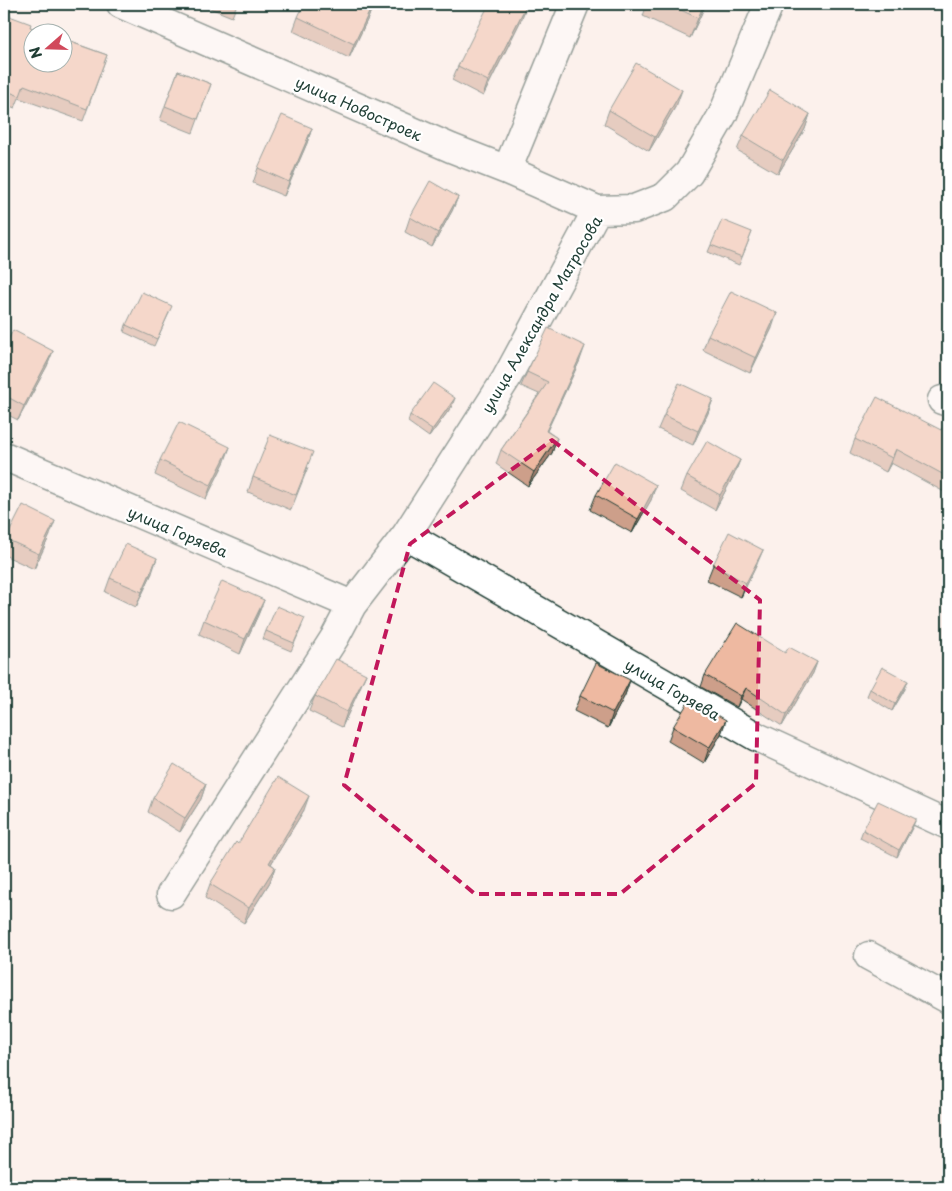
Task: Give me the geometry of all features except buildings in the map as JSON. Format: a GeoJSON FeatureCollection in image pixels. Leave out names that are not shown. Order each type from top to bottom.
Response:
{"type":"FeatureCollection","features":[{"type":"Feature","properties":{"kind":"street","name":"улица Новостроек"},"geometry":{"type":"LineString","coordinates":[[121,4],[597,210]]}},
{"type":"Feature","properties":{"kind":"street"},"geometry":{"type":"LineString","coordinates":[[507,170],[576,4]]}},
{"type":"Feature","properties":{"kind":"street","name":"улица Александра Матросова"},"geometry":{"type":"LineString","coordinates":[[171,894],[335,637],[352,605],[406,535],[506,379],[597,210],[634,209],[665,197],[689,173],[723,114],[769,4]]}},
{"type":"Feature","properties":{"kind":"street","name":"улица Горяева"},"geometry":{"type":"LineString","coordinates":[[4,456],[352,605]]}},
{"type":"Feature","properties":{"kind":"street","name":"улица Горяева"},"geometry":{"type":"LineString","coordinates":[[406,535],[757,737],[948,825]]}},
{"type":"Feature","properties":{"kind":"street"},"geometry":{"type":"LineString","coordinates":[[869,956],[948,1000]]}},
{"type":"Feature","properties":{"kind":"highlighted area"},"geometry":{"type":"Polygon","coordinates":[[[552,440],[760,600],[756,783],[620,894],[475,894],[344,785],[410,544],[552,440]]]}}]}
